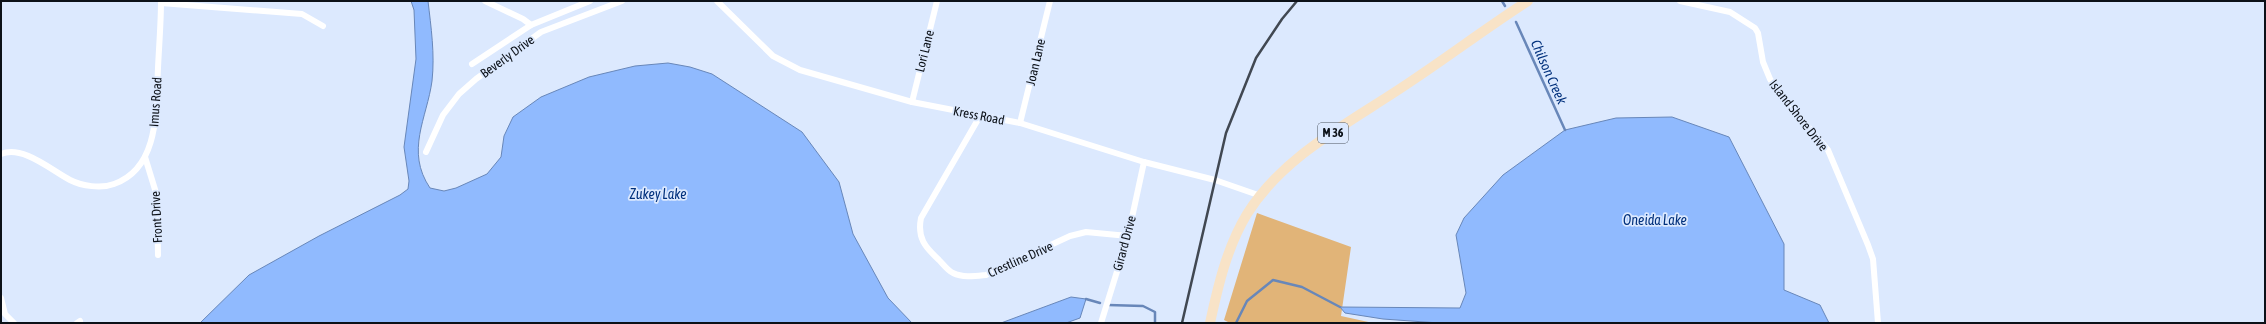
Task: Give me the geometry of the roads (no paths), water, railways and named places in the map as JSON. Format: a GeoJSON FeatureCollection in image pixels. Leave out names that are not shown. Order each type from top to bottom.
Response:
{"type":"FeatureCollection","features":[{"type":"Feature","properties":{"kind":"main road","name":"M 36"},"geometry":{"type":"LineString","coordinates":[[1210,323],[1222,277],[1236,236],[1247,214],[1278,175],[1303,153],[1450,56],[1528,1]]}},
{"type":"Feature","properties":{"kind":"street"},"geometry":{"type":"LineString","coordinates":[[485,1],[523,19],[531,25]]}},
{"type":"Feature","properties":{"kind":"street"},"geometry":{"type":"LineString","coordinates":[[472,64],[531,25],[590,1]]}},
{"type":"Feature","properties":{"kind":"street","name":"Beverly Drive"},"geometry":{"type":"LineString","coordinates":[[426,152],[443,116],[460,94],[476,80],[540,32],[622,1]]}},
{"type":"Feature","properties":{"kind":"street","name":"Kress Road"},"geometry":{"type":"LineString","coordinates":[[717,1],[774,56],[800,70],[912,102],[1020,123],[1144,162],[1215,180],[1261,196]]}},
{"type":"Feature","properties":{"kind":"street","name":"Lori Lane"},"geometry":{"type":"LineString","coordinates":[[912,102],[937,1]]}},
{"type":"Feature","properties":{"kind":"street","name":"Joan Lane"},"geometry":{"type":"LineString","coordinates":[[1020,123],[1050,1]]}},
{"type":"Feature","properties":{"kind":"street","name":"Island Shore Drive"},"geometry":{"type":"LineString","coordinates":[[1680,1],[1730,12],[1755,28],[1758,33],[1763,62],[1770,79],[1780,94],[1828,150],[1868,245],[1873,260],[1878,323]]}},
{"type":"Feature","properties":{"kind":"street"},"geometry":{"type":"LineString","coordinates":[[161,2],[302,14],[323,26]]}},
{"type":"Feature","properties":{"kind":"street","name":"Imus Road"},"geometry":{"type":"LineString","coordinates":[[1,154],[6,152],[23,154],[72,181],[105,187],[134,174],[145,156],[156,117],[161,2]]}},
{"type":"Feature","properties":{"kind":"street","name":"Crestline Drive"},"geometry":{"type":"LineString","coordinates":[[980,116],[921,218],[919,228],[921,239],[925,246],[952,273],[973,276],[986,275],[1070,236],[1086,232],[1128,236]]}},
{"type":"Feature","properties":{"kind":"street","name":"Front Drive"},"geometry":{"type":"LineString","coordinates":[[145,156],[157,196],[158,255]]}},
{"type":"Feature","properties":{"kind":"street","name":"Girard Drive"},"geometry":{"type":"LineString","coordinates":[[1101,323],[1128,236],[1144,162]]}},
{"type":"Feature","properties":{"kind":"street"},"geometry":{"type":"LineString","coordinates":[[1,298],[5,314],[14,323]]}},
{"type":"Feature","properties":{"kind":"water","name":"Zukey Lake"},"geometry":{"type":"Polygon","coordinates":[[[411,1],[428,1],[433,51],[432,81],[418,148],[419,161],[423,174],[430,188],[444,191],[456,188],[487,174],[501,157],[504,136],[513,117],[541,97],[589,77],[635,66],[668,63],[690,67],[712,74],[802,132],[839,182],[853,234],[888,298],[912,323],[200,323],[249,275],[319,236],[400,195],[408,189],[409,181],[404,147],[416,59],[414,10],[411,1]]]}},
{"type":"Feature","properties":{"kind":"water","name":"Oneida Lake"},"geometry":{"type":"Polygon","coordinates":[[[1672,117],[1729,137],[1784,244],[1784,290],[1820,305],[1829,323],[1439,323],[1383,319],[1345,313],[1340,307],[1460,308],[1466,293],[1456,235],[1464,218],[1503,175],[1565,130],[1616,118],[1672,117]]]}},
{"type":"Feature","properties":{"kind":"water"},"geometry":{"type":"Polygon","coordinates":[[[1071,297],[1086,299],[1080,318],[1066,323],[1001,323],[1071,297]]]}},
{"type":"Feature","properties":{"kind":"waterway","name":"Chilson Creek"},"geometry":{"type":"LineString","coordinates":[[1502,1],[1505,6]]}},
{"type":"Feature","properties":{"kind":"waterway","name":"Chilson Creek"},"geometry":{"type":"LineString","coordinates":[[1516,22],[1565,130]]}},
{"type":"Feature","properties":{"kind":"waterway"},"geometry":{"type":"LineString","coordinates":[[1236,323],[1247,301],[1273,280],[1302,287],[1340,307]]}},
{"type":"Feature","properties":{"kind":"waterway"},"geometry":{"type":"LineString","coordinates":[[1086,299],[1100,303]]}},
{"type":"Feature","properties":{"kind":"waterway"},"geometry":{"type":"LineString","coordinates":[[1108,305],[1143,306],[1155,312],[1155,323]]}},
{"type":"Feature","properties":{"kind":"railway"},"geometry":{"type":"LineString","coordinates":[[1182,323],[1226,133],[1256,58],[1282,19],[1297,1]]}}]}
